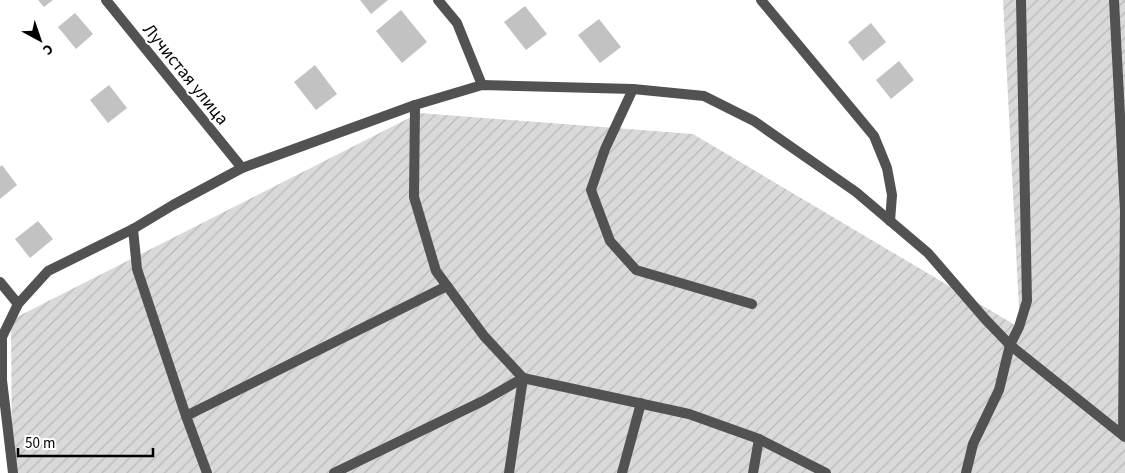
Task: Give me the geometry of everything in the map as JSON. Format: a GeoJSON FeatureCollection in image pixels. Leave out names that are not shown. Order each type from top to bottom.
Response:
{"type":"FeatureCollection","features":[{"type":"Feature","properties":{"kind":"street","name":"Лучистая улица"},"geometry":{"type":"LineString","coordinates":[[106,0],[242,168]]}},
{"type":"Feature","properties":{"kind":"street"},"geometry":{"type":"LineString","coordinates":[[438,0],[457,23],[482,85]]}},
{"type":"Feature","properties":{"kind":"street"},"geometry":{"type":"LineString","coordinates":[[761,0],[874,136],[887,168],[892,195],[890,221]]}},
{"type":"Feature","properties":{"kind":"street"},"geometry":{"type":"LineString","coordinates":[[966,473],[973,444],[999,390],[1010,346],[1019,327],[1027,301],[1022,0]]}},
{"type":"Feature","properties":{"kind":"street"},"geometry":{"type":"LineString","coordinates":[[1114,0],[1125,211],[1124,436]]}},
{"type":"Feature","properties":{"kind":"street"},"geometry":{"type":"LineString","coordinates":[[13,473],[2,380],[2,337],[18,304],[48,271],[133,229],[242,168],[415,105],[482,85],[633,89],[704,96],[754,121],[856,192],[928,253],[984,319],[1010,346],[1124,436]]}},
{"type":"Feature","properties":{"kind":"street"},"geometry":{"type":"LineString","coordinates":[[633,89],[605,149],[591,190],[610,241],[636,270],[752,304]]}},
{"type":"Feature","properties":{"kind":"street"},"geometry":{"type":"LineString","coordinates":[[415,105],[414,197],[436,271],[484,336],[523,378],[689,414],[759,439],[826,473]]}},
{"type":"Feature","properties":{"kind":"street"},"geometry":{"type":"LineString","coordinates":[[133,229],[137,269],[207,473]]}},
{"type":"Feature","properties":{"kind":"street"},"geometry":{"type":"LineString","coordinates":[[0,282],[18,304]]}},
{"type":"Feature","properties":{"kind":"street"},"geometry":{"type":"LineString","coordinates":[[186,416],[447,286]]}},
{"type":"Feature","properties":{"kind":"street"},"geometry":{"type":"LineString","coordinates":[[334,473],[483,401],[523,378]]}},
{"type":"Feature","properties":{"kind":"street"},"geometry":{"type":"LineString","coordinates":[[508,473],[523,378]]}},
{"type":"Feature","properties":{"kind":"street"},"geometry":{"type":"LineString","coordinates":[[622,473],[642,403]]}},
{"type":"Feature","properties":{"kind":"street"},"geometry":{"type":"LineString","coordinates":[[753,473],[759,439]]}},
{"type":"Feature","properties":{"kind":"shaded area"},"geometry":{"type":"Polygon","coordinates":[[[1003,0],[1125,0],[1125,473],[12,473],[11,320],[419,113],[693,134],[1020,328],[1003,0]]]}},
{"type":"Feature","properties":{"kind":"building"},"geometry":{"type":"Polygon","coordinates":[[[38,0],[53,0],[44,7],[38,0]]]}},
{"type":"Feature","properties":{"kind":"building"},"geometry":{"type":"Polygon","coordinates":[[[360,0],[388,0],[371,14],[360,0]]]}},
{"type":"Feature","properties":{"kind":"building"},"geometry":{"type":"Polygon","coordinates":[[[525,6],[547,34],[526,50],[504,22],[525,6]]]}},
{"type":"Feature","properties":{"kind":"building"},"geometry":{"type":"Polygon","coordinates":[[[401,10],[427,42],[402,63],[376,31],[401,10]]]}},
{"type":"Feature","properties":{"kind":"building"},"geometry":{"type":"Polygon","coordinates":[[[75,13],[93,34],[76,49],[58,27],[75,13]]]}},
{"type":"Feature","properties":{"kind":"building"},"geometry":{"type":"Polygon","coordinates":[[[599,19],[621,47],[600,63],[578,35],[599,19]]]}},
{"type":"Feature","properties":{"kind":"building"},"geometry":{"type":"Polygon","coordinates":[[[871,23],[886,42],[863,61],[848,42],[871,23]]]}},
{"type":"Feature","properties":{"kind":"building"},"geometry":{"type":"Polygon","coordinates":[[[899,61],[914,80],[891,99],[876,80],[899,61]]]}},
{"type":"Feature","properties":{"kind":"building"},"geometry":{"type":"Polygon","coordinates":[[[315,65],[337,94],[316,110],[294,82],[315,65]]]}},
{"type":"Feature","properties":{"kind":"building"},"geometry":{"type":"Polygon","coordinates":[[[109,85],[127,108],[108,123],[90,100],[109,85]]]}},
{"type":"Feature","properties":{"kind":"building"},"geometry":{"type":"Polygon","coordinates":[[[2,165],[17,185],[0,199],[0,167],[2,165]]]}},
{"type":"Feature","properties":{"kind":"building"},"geometry":{"type":"Polygon","coordinates":[[[38,221],[53,239],[30,258],[15,239],[38,221]]]}}]}
